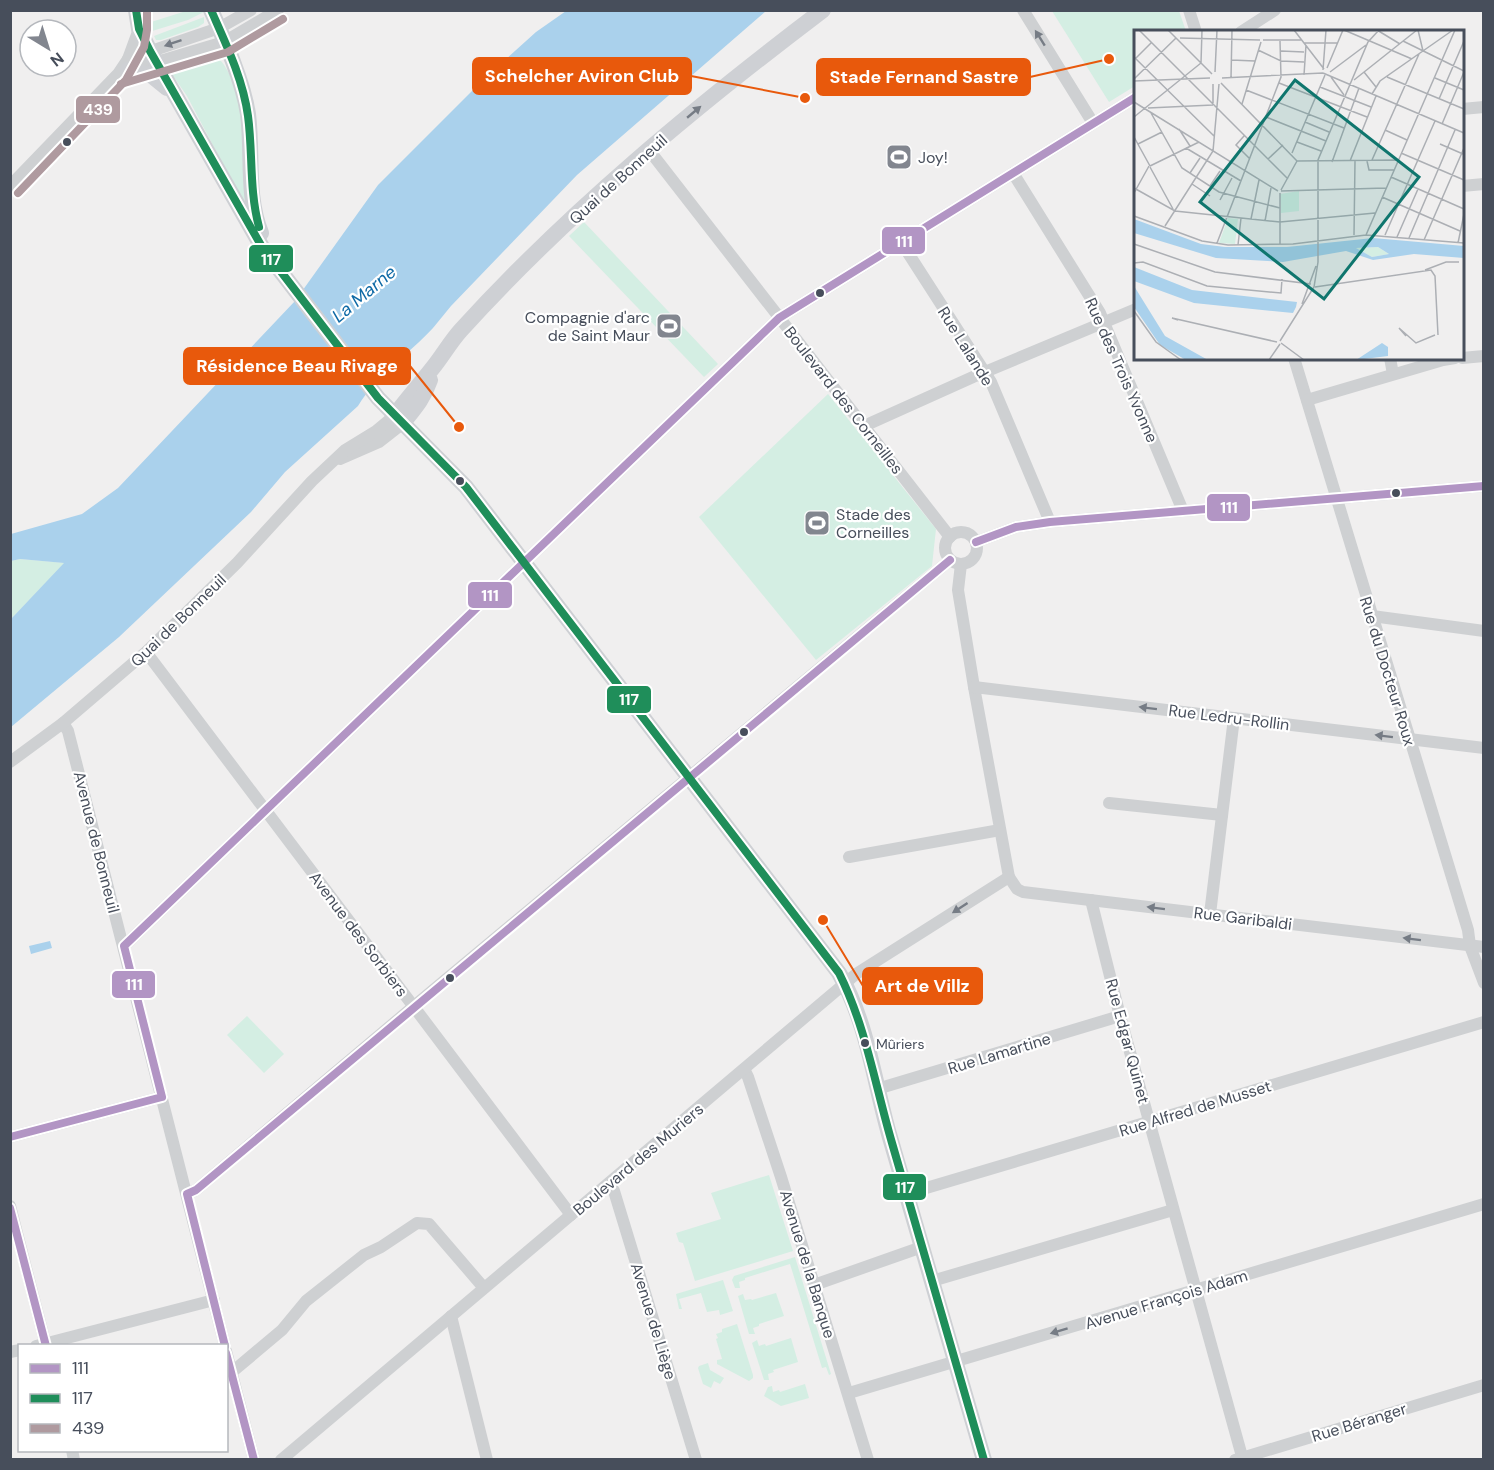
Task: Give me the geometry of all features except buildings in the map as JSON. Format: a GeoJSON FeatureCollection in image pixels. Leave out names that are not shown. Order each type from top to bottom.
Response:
{"type":"FeatureCollection","features":[{"type":"Feature","properties":{"kind":"main road"},"geometry":{"type":"LineString","coordinates":[[136,10],[139,28],[153,56],[262,247],[378,398],[466,487],[839,974],[854,1003],[906,1194],[984,1460]]}},
{"type":"Feature","properties":{"kind":"main road"},"geometry":{"type":"LineString","coordinates":[[211,10],[242,90],[248,113],[255,214],[264,239],[290,283]]}},
{"type":"Feature","properties":{"kind":"main road","name":"Quai de Bonneuil"},"geometry":{"type":"LineString","coordinates":[[398,420],[456,335],[557,232],[718,91],[823,10]]}},
{"type":"Feature","properties":{"kind":"main road"},"geometry":{"type":"LineString","coordinates":[[124,68],[151,75],[173,93]]}},
{"type":"Feature","properties":{"kind":"street"},"geometry":{"type":"LineString","coordinates":[[222,35],[251,10]]}},
{"type":"Feature","properties":{"kind":"street"},"geometry":{"type":"LineString","coordinates":[[124,68],[153,56],[222,35],[278,10]]}},
{"type":"Feature","properties":{"kind":"street"},"geometry":{"type":"LineString","coordinates":[[1023,10],[1093,123]]}},
{"type":"Feature","properties":{"kind":"street"},"geometry":{"type":"LineString","coordinates":[[1189,10],[1195,30]]}},
{"type":"Feature","properties":{"kind":"street"},"geometry":{"type":"LineString","coordinates":[[1244,30],[1275,10]]}},
{"type":"Feature","properties":{"kind":"street"},"geometry":{"type":"LineString","coordinates":[[10,186],[124,68],[139,28]]}},
{"type":"Feature","properties":{"kind":"street"},"geometry":{"type":"LineString","coordinates":[[124,946],[779,318],[1134,98]]}},
{"type":"Feature","properties":{"kind":"street"},"geometry":{"type":"LineString","coordinates":[[1464,109],[1484,107]]}},
{"type":"Feature","properties":{"kind":"street","name":"Boulevard des Corneilles"},"geometry":{"type":"LineString","coordinates":[[649,150],[950,537]]}},
{"type":"Feature","properties":{"kind":"street","name":"Rue des Trois Yvonne"},"geometry":{"type":"LineString","coordinates":[[1013,173],[1100,313],[1183,511]]}},
{"type":"Feature","properties":{"kind":"street"},"geometry":{"type":"LineString","coordinates":[[1464,186],[1484,184]]}},
{"type":"Feature","properties":{"kind":"street","name":"Rue Lalande"},"geometry":{"type":"LineString","coordinates":[[901,242],[991,382],[1050,522]]}},
{"type":"Feature","properties":{"kind":"street"},"geometry":{"type":"LineString","coordinates":[[864,426],[1134,310]]}},
{"type":"Feature","properties":{"kind":"street"},"geometry":{"type":"LineString","coordinates":[[1464,358],[1484,356]]}},
{"type":"Feature","properties":{"kind":"street","name":"Rue du Docteur Roux"},"geometry":{"type":"LineString","coordinates":[[1295,360],[1408,739],[1468,930],[1470,946],[1484,982]]}},
{"type":"Feature","properties":{"kind":"street"},"geometry":{"type":"LineString","coordinates":[[1390,360],[1393,374]]}},
{"type":"Feature","properties":{"kind":"street"},"geometry":{"type":"LineString","coordinates":[[1307,400],[1443,360]]}},
{"type":"Feature","properties":{"kind":"street","name":"Quai de Bonneuil"},"geometry":{"type":"LineString","coordinates":[[10,762],[63,723],[146,652],[237,563],[304,488],[345,450],[398,420]]}},
{"type":"Feature","properties":{"kind":"street"},"geometry":{"type":"LineString","coordinates":[[976,542],[1016,527],[1050,522],[1484,486]]}},
{"type":"Feature","properties":{"kind":"street"},"geometry":{"type":"LineString","coordinates":[[187,1194],[196,1190],[688,778],[956,562],[966,563],[974,557],[977,552],[976,542],[969,534],[954,534],[947,541],[946,551],[956,562],[958,590],[974,687],[1009,877]]}},
{"type":"Feature","properties":{"kind":"street"},"geometry":{"type":"LineString","coordinates":[[1372,616],[1484,631]]}},
{"type":"Feature","properties":{"kind":"street","name":"Avenue des Sorbiers"},"geometry":{"type":"LineString","coordinates":[[146,652],[572,1215]]}},
{"type":"Feature","properties":{"kind":"street","name":"Rue Ledru-Rollin"},"geometry":{"type":"LineString","coordinates":[[974,687],[1484,748]]}},
{"type":"Feature","properties":{"kind":"street"},"geometry":{"type":"LineString","coordinates":[[1210,914],[1234,718]]}},
{"type":"Feature","properties":{"kind":"street","name":"Avenue de Bonneuil"},"geometry":{"type":"LineString","coordinates":[[63,723],[68,731],[124,946],[225,1344]]}},
{"type":"Feature","properties":{"kind":"street"},"geometry":{"type":"LineString","coordinates":[[1109,803],[1222,815]]}},
{"type":"Feature","properties":{"kind":"street"},"geometry":{"type":"LineString","coordinates":[[849,858],[1000,830]]}},
{"type":"Feature","properties":{"kind":"street","name":"Rue Garibaldi"},"geometry":{"type":"LineString","coordinates":[[1009,877],[1017,889],[1023,892],[1484,947]]}},
{"type":"Feature","properties":{"kind":"street","name":"Boulevard des Muriers"},"geometry":{"type":"LineString","coordinates":[[281,1460],[856,974],[1009,877]]}},
{"type":"Feature","properties":{"kind":"street","name":"Rue Edgar Quinet"},"geometry":{"type":"LineString","coordinates":[[1091,900],[1120,1016],[1240,1459]]}},
{"type":"Feature","properties":{"kind":"street","name":"Rue Lamartine"},"geometry":{"type":"LineString","coordinates":[[877,1089],[1120,1016]]}},
{"type":"Feature","properties":{"kind":"street","name":"Rue Alfred de Musset"},"geometry":{"type":"LineString","coordinates":[[906,1194],[1484,1022]]}},
{"type":"Feature","properties":{"kind":"street","name":"Avenue de la Banque"},"geometry":{"type":"LineString","coordinates":[[744,1069],[778,1166],[868,1460]]}},
{"type":"Feature","properties":{"kind":"street"},"geometry":{"type":"LineString","coordinates":[[10,1137],[162,1097]]}},
{"type":"Feature","properties":{"kind":"street","name":"Avenue de Liège"},"geometry":{"type":"LineString","coordinates":[[608,1184],[614,1191],[696,1460]]}},
{"type":"Feature","properties":{"kind":"street","name":"Avenue François Adam"},"geometry":{"type":"LineString","coordinates":[[849,1393],[1484,1204]]}},
{"type":"Feature","properties":{"kind":"street"},"geometry":{"type":"LineString","coordinates":[[10,1206],[42,1344]]}},
{"type":"Feature","properties":{"kind":"street"},"geometry":{"type":"LineString","coordinates":[[932,1281],[1173,1210]]}},
{"type":"Feature","properties":{"kind":"street"},"geometry":{"type":"LineString","coordinates":[[232,1372],[282,1330],[306,1301],[364,1255],[381,1247],[417,1223],[429,1224],[484,1288]]}},
{"type":"Feature","properties":{"kind":"street"},"geometry":{"type":"LineString","coordinates":[[814,1285],[922,1247]]}},
{"type":"Feature","properties":{"kind":"street"},"geometry":{"type":"LineString","coordinates":[[46,1344],[214,1300]]}},
{"type":"Feature","properties":{"kind":"street"},"geometry":{"type":"LineString","coordinates":[[451,1316],[487,1460]]}},
{"type":"Feature","properties":{"kind":"street"},"geometry":{"type":"LineString","coordinates":[[228,1357],[254,1460]]}},
{"type":"Feature","properties":{"kind":"street","name":"Rue Béranger"},"geometry":{"type":"LineString","coordinates":[[1240,1459],[1484,1385]]}},
{"type":"Feature","properties":{"kind":"green space"},"geometry":{"type":"Polygon","coordinates":[[[186,11],[206,11],[188,20],[149,32],[148,23],[186,11]]]}},
{"type":"Feature","properties":{"kind":"green space"},"geometry":{"type":"Polygon","coordinates":[[[1052,11],[1179,11],[1186,30],[1134,30],[1134,87],[1109,102],[1052,11]]]}},
{"type":"Feature","properties":{"kind":"green space"},"geometry":{"type":"Polygon","coordinates":[[[204,17],[204,23],[198,27],[161,40],[156,40],[154,36],[204,17]]]}},
{"type":"Feature","properties":{"kind":"green space"},"geometry":{"type":"Polygon","coordinates":[[[216,56],[226,69],[234,86],[239,105],[244,149],[246,208],[187,96],[169,70],[170,67],[178,64],[183,67],[193,63],[196,59],[216,56]]]}},
{"type":"Feature","properties":{"kind":"green space"},"geometry":{"type":"Polygon","coordinates":[[[121,81],[118,92],[89,123],[86,115],[121,81]]]}},
{"type":"Feature","properties":{"kind":"green space","name":"Compagnie d'arc de Saint Maur"},"geometry":{"type":"Polygon","coordinates":[[[584,222],[718,364],[704,377],[569,236],[584,222]]]}},
{"type":"Feature","properties":{"kind":"green space","name":"Stade des Corneilles"},"geometry":{"type":"Polygon","coordinates":[[[828,394],[936,529],[932,566],[816,660],[699,517],[828,394]]]}},
{"type":"Feature","properties":{"kind":"green space"},"geometry":{"type":"Polygon","coordinates":[[[20,559],[65,563],[11,619],[11,561],[20,559]]]}},
{"type":"Feature","properties":{"kind":"green space"},"geometry":{"type":"Polygon","coordinates":[[[247,1016],[284,1054],[264,1073],[227,1035],[247,1016]]]}},
{"type":"Feature","properties":{"kind":"green space"},"geometry":{"type":"Polygon","coordinates":[[[769,1175],[793,1251],[695,1281],[683,1243],[679,1242],[676,1233],[721,1219],[711,1193],[769,1175]]]}},
{"type":"Feature","properties":{"kind":"green space"},"geometry":{"type":"Polygon","coordinates":[[[795,1257],[831,1374],[829,1375],[826,1367],[822,1368],[790,1264],[745,1278],[739,1282],[740,1288],[735,1288],[732,1280],[734,1276],[795,1257]]]}},
{"type":"Feature","properties":{"kind":"green space"},"geometry":{"type":"Polygon","coordinates":[[[723,1280],[733,1311],[720,1315],[719,1310],[707,1312],[701,1293],[679,1299],[682,1309],[679,1309],[676,1294],[723,1280]]]}},
{"type":"Feature","properties":{"kind":"green space"},"geometry":{"type":"Polygon","coordinates":[[[776,1293],[784,1316],[759,1324],[753,1328],[755,1334],[749,1334],[738,1296],[743,1294],[745,1300],[752,1300],[776,1293]]]}},
{"type":"Feature","properties":{"kind":"green space"},"geometry":{"type":"Polygon","coordinates":[[[737,1324],[753,1375],[749,1381],[717,1364],[717,1360],[722,1359],[716,1334],[722,1332],[722,1329],[737,1324]]]}},
{"type":"Feature","properties":{"kind":"green space"},"geometry":{"type":"Polygon","coordinates":[[[791,1338],[798,1362],[773,1370],[774,1372],[768,1374],[769,1380],[764,1380],[752,1343],[757,1340],[759,1346],[765,1344],[766,1346],[791,1338]]]}},
{"type":"Feature","properties":{"kind":"green space"},"geometry":{"type":"Polygon","coordinates":[[[708,1363],[710,1370],[724,1378],[720,1384],[714,1381],[711,1388],[703,1384],[698,1368],[708,1363]]]}},
{"type":"Feature","properties":{"kind":"green space"},"geometry":{"type":"Polygon","coordinates":[[[805,1384],[809,1398],[781,1406],[764,1396],[768,1387],[772,1386],[773,1392],[779,1390],[780,1392],[805,1384]]]}},
{"type":"Feature","properties":{"kind":"water","name":"La Marne"},"geometry":{"type":"Polygon","coordinates":[[[566,11],[766,11],[577,175],[451,306],[424,338],[374,384],[358,406],[285,472],[251,512],[119,637],[11,727],[11,619],[64,563],[20,559],[11,561],[11,534],[82,514],[118,488],[295,301],[378,185],[485,78],[536,32],[566,11]]]}},
{"type":"Feature","properties":{"kind":"water"},"geometry":{"type":"Polygon","coordinates":[[[50,941],[52,948],[31,954],[29,946],[50,941]]]}},
{"type":"Feature","properties":{"kind":"transit line","name":"117"},"geometry":{"type":"LineString","coordinates":[[136,10],[139,29],[150,51],[262,247],[378,398],[466,487],[839,973],[863,1035],[984,1460]]}},
{"type":"Feature","properties":{"kind":"transit line","name":"439"},"geometry":{"type":"LineString","coordinates":[[18,193],[126,80],[144,47],[147,10]]}},
{"type":"Feature","properties":{"kind":"transit line","name":"117"},"geometry":{"type":"LineString","coordinates":[[211,10],[233,62],[246,102],[252,185],[259,227]]}},
{"type":"Feature","properties":{"kind":"transit line","name":"439"},"geometry":{"type":"LineString","coordinates":[[121,84],[228,52],[283,19]]}},
{"type":"Feature","properties":{"kind":"transit line","name":"111"},"geometry":{"type":"LineString","coordinates":[[10,1137],[162,1097],[124,946],[779,318],[1134,98]]}},
{"type":"Feature","properties":{"kind":"transit line","name":"111"},"geometry":{"type":"LineString","coordinates":[[976,542],[1016,527],[1050,522],[1484,486]]}},
{"type":"Feature","properties":{"kind":"transit line","name":"111"},"geometry":{"type":"LineString","coordinates":[[224,1344],[187,1194],[196,1190],[950,560]]}},
{"type":"Feature","properties":{"kind":"transit line","name":"111"},"geometry":{"type":"LineString","coordinates":[[10,1208],[45,1344]]}},
{"type":"Feature","properties":{"kind":"transit line","name":"111"},"geometry":{"type":"LineString","coordinates":[[228,1361],[254,1460]]}},
{"type":"Feature","properties":{"kind":"place","name":"Stade Fernand Sastre"},"geometry":{"type":"Point","coordinates":[1109,59]}},
{"type":"Feature","properties":{"kind":"place","name":"Schelcher Aviron Club"},"geometry":{"type":"Point","coordinates":[805,98]}},
{"type":"Feature","properties":{"kind":"place","name":"Joy!"},"geometry":{"type":"Point","coordinates":[899,157]}},
{"type":"Feature","properties":{"kind":"place","name":"Compagnie d'arc de Saint Maur"},"geometry":{"type":"Point","coordinates":[669,326]}},
{"type":"Feature","properties":{"kind":"place","name":"Résidence Beau Rivage"},"geometry":{"type":"Point","coordinates":[459,427]}},
{"type":"Feature","properties":{"kind":"place","name":"Stade des Corneilles"},"geometry":{"type":"Point","coordinates":[817,523]}},
{"type":"Feature","properties":{"kind":"place","name":"Art de Villz"},"geometry":{"type":"Point","coordinates":[823,920]}},
{"type":"Feature","properties":{"kind":"place","name":"Mûriers"},"geometry":{"type":"Point","coordinates":[865,1043]}}]}
